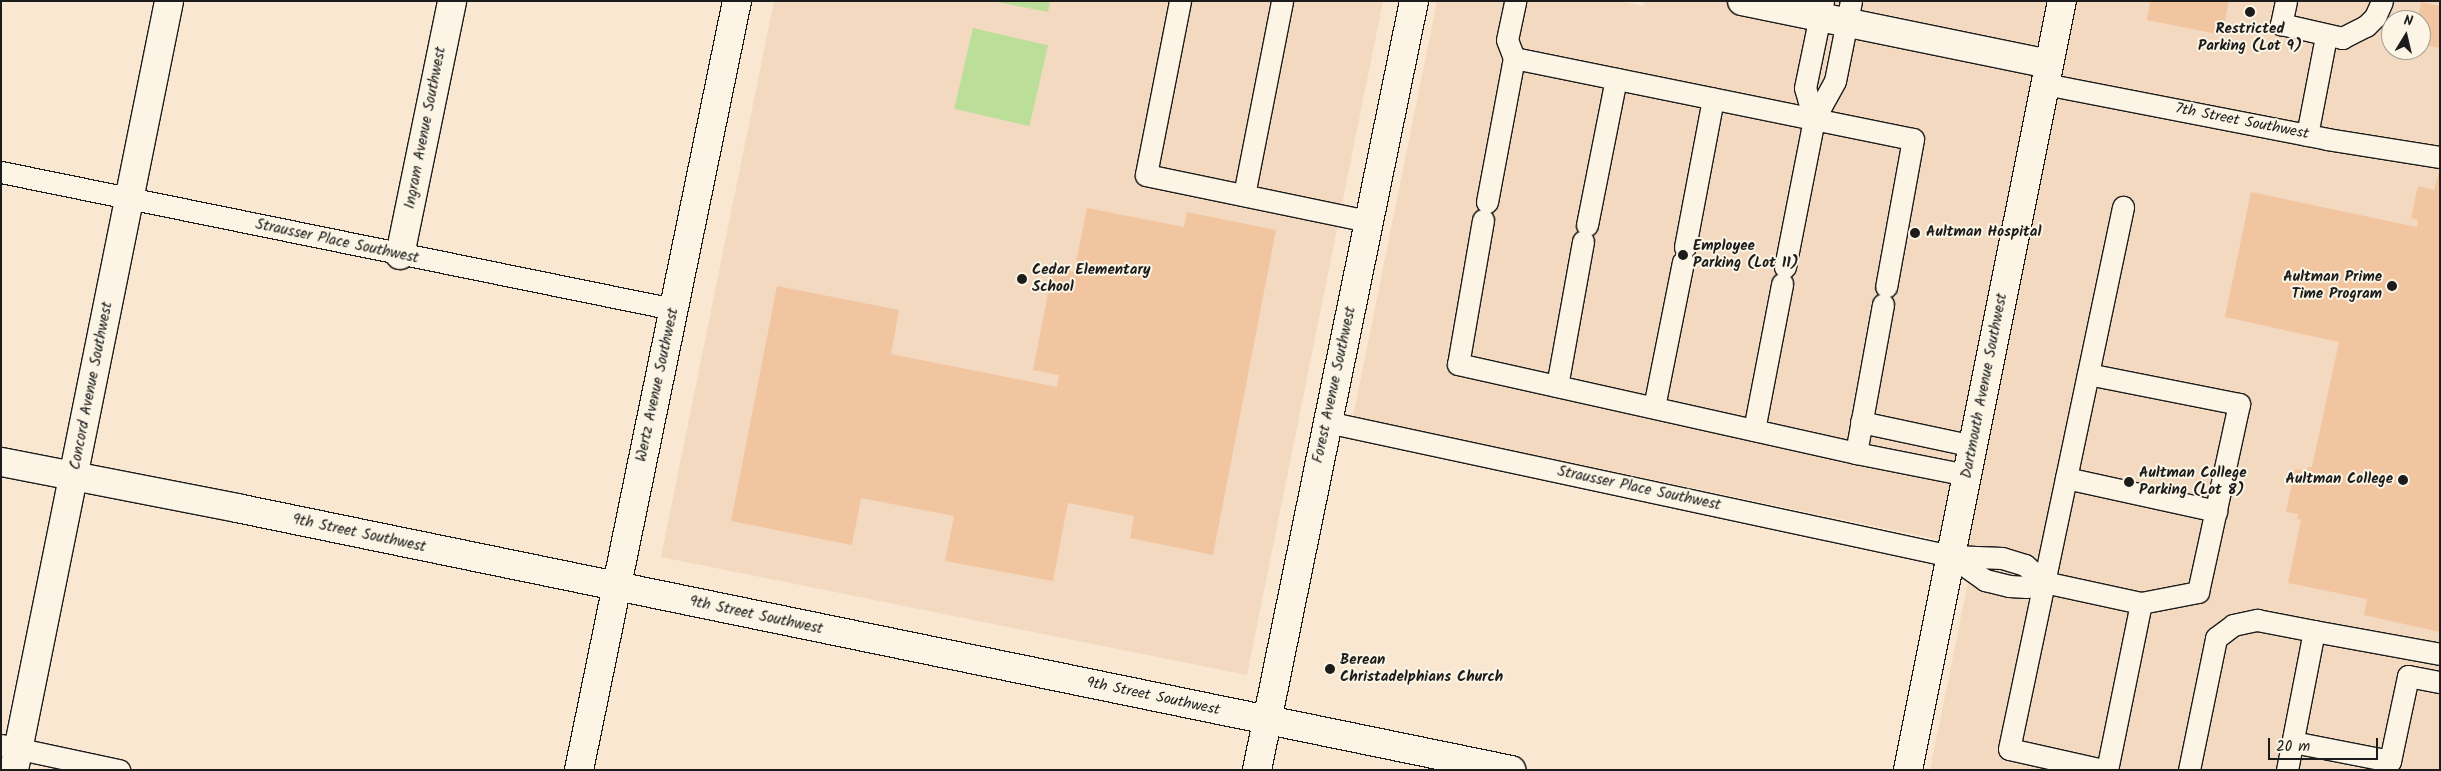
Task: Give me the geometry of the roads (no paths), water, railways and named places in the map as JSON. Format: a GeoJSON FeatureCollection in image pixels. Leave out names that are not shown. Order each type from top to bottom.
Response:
{"type":"FeatureCollection","features":[{"type":"Feature","properties":{"kind":"street","name":"Concord Avenue Southwest"},"geometry":{"type":"LineString","coordinates":[[11,755],[73,476],[169,1]]}},
{"type":"Feature","properties":{"kind":"street","name":"Ingram Avenue Southwest"},"geometry":{"type":"LineString","coordinates":[[400,255],[452,1]]}},
{"type":"Feature","properties":{"kind":"street","name":"Wertz Avenue Southwest"},"geometry":{"type":"LineString","coordinates":[[579,770],[737,1]]}},
{"type":"Feature","properties":{"kind":"street","name":"Forest Avenue Southwest"},"geometry":{"type":"LineString","coordinates":[[1257,770],[1414,1]]}},
{"type":"Feature","properties":{"kind":"street","name":"7th Street Southwest"},"geometry":{"type":"LineString","coordinates":[[1742,1],[1849,12],[2047,74]]}},
{"type":"Feature","properties":{"kind":"street","name":"Dartmouth Avenue Southwest"},"geometry":{"type":"LineString","coordinates":[[1908,770],[2062,1]]}},
{"type":"Feature","properties":{"kind":"street","name":"9th Street Southwest"},"geometry":{"type":"LineString","coordinates":[[1,462],[1511,770]]}},
{"type":"Feature","properties":{"kind":"lane"},"geometry":{"type":"LineString","coordinates":[[1180,1],[1146,175],[1368,221]]}},
{"type":"Feature","properties":{"kind":"lane"},"geometry":{"type":"LineString","coordinates":[[1244,195],[1282,1]]}},
{"type":"Feature","properties":{"kind":"lane"},"geometry":{"type":"LineString","coordinates":[[1515,1],[1507,40],[1514,58],[1458,364],[1967,475]]}},
{"type":"Feature","properties":{"kind":"lane"},"geometry":{"type":"LineString","coordinates":[[2286,1],[2281,24],[2326,36],[2342,38],[2360,30],[2375,17],[2382,1]]}},
{"type":"Feature","properties":{"kind":"lane"},"geometry":{"type":"LineString","coordinates":[[1814,119],[1805,88],[1822,9]]}},
{"type":"Feature","properties":{"kind":"lane"},"geometry":{"type":"LineString","coordinates":[[1754,430],[1814,119],[1835,81],[1849,12]]}},
{"type":"Feature","properties":{"kind":"lane"},"geometry":{"type":"LineString","coordinates":[[2306,135],[2326,36]]}},
{"type":"Feature","properties":{"kind":"lane"},"geometry":{"type":"LineString","coordinates":[[1514,58],[1913,139],[1856,452]]}},
{"type":"Feature","properties":{"kind":"lane","name":"7th Street Southwest"},"geometry":{"type":"LineString","coordinates":[[2047,74],[2306,135],[2440,157]]}},
{"type":"Feature","properties":{"kind":"lane"},"geometry":{"type":"LineString","coordinates":[[1556,386],[1616,79]]}},
{"type":"Feature","properties":{"kind":"lane"},"geometry":{"type":"LineString","coordinates":[[1654,408],[1713,99]]}},
{"type":"Feature","properties":{"kind":"lane","name":"Strausser Place Southwest"},"geometry":{"type":"LineString","coordinates":[[1,172],[400,255],[673,309]]}},
{"type":"Feature","properties":{"kind":"lane"},"geometry":{"type":"LineString","coordinates":[[2103,770],[2009,750],[2123,207]]}},
{"type":"Feature","properties":{"kind":"lane"},"geometry":{"type":"LineString","coordinates":[[2044,582],[2141,603],[2198,592],[2239,404],[2088,374]]}},
{"type":"Feature","properties":{"kind":"lane","name":"Strausser Place Southwest"},"geometry":{"type":"LineString","coordinates":[[1327,422],[1951,556],[2002,558],[2025,565],[2044,582]]}},
{"type":"Feature","properties":{"kind":"lane"},"geometry":{"type":"LineString","coordinates":[[1862,422],[1973,446]]}},
{"type":"Feature","properties":{"kind":"lane"},"geometry":{"type":"LineString","coordinates":[[2066,478],[2216,511]]}},
{"type":"Feature","properties":{"kind":"lane"},"geometry":{"type":"LineString","coordinates":[[2107,770],[2141,603]]}},
{"type":"Feature","properties":{"kind":"lane"},"geometry":{"type":"LineString","coordinates":[[2189,770],[2216,638],[2233,625],[2257,620],[2440,654]]}},
{"type":"Feature","properties":{"kind":"lane"},"geometry":{"type":"LineString","coordinates":[[2287,770],[2314,632]]}},
{"type":"Feature","properties":{"kind":"lane"},"geometry":{"type":"LineString","coordinates":[[2293,742],[2390,761],[2408,676],[2440,682]]}},
{"type":"Feature","properties":{"kind":"lane"},"geometry":{"type":"LineString","coordinates":[[11,755],[119,770]]}},
{"type":"Feature","properties":{"kind":"place","name":"Restricted Parking (Lot 9)"},"geometry":{"type":"Point","coordinates":[2250,12]}},
{"type":"Feature","properties":{"kind":"place","name":"Aultman Hospital"},"geometry":{"type":"Point","coordinates":[1915,233]}},
{"type":"Feature","properties":{"kind":"place","name":"Employee Parking (Lot 11)"},"geometry":{"type":"Point","coordinates":[1683,255]}},
{"type":"Feature","properties":{"kind":"place","name":"Cedar Elementary School"},"geometry":{"type":"Point","coordinates":[1022,279]}},
{"type":"Feature","properties":{"kind":"place","name":"Aultman Prime Time Program"},"geometry":{"type":"Point","coordinates":[2392,286]}},
{"type":"Feature","properties":{"kind":"place","name":"Aultman College"},"geometry":{"type":"Point","coordinates":[2403,480]}},
{"type":"Feature","properties":{"kind":"place","name":"Aultman College Parking (Lot 8)"},"geometry":{"type":"Point","coordinates":[2129,482]}},
{"type":"Feature","properties":{"kind":"place","name":"Berean Christadelphians Church"},"geometry":{"type":"Point","coordinates":[1330,669]}}]}
